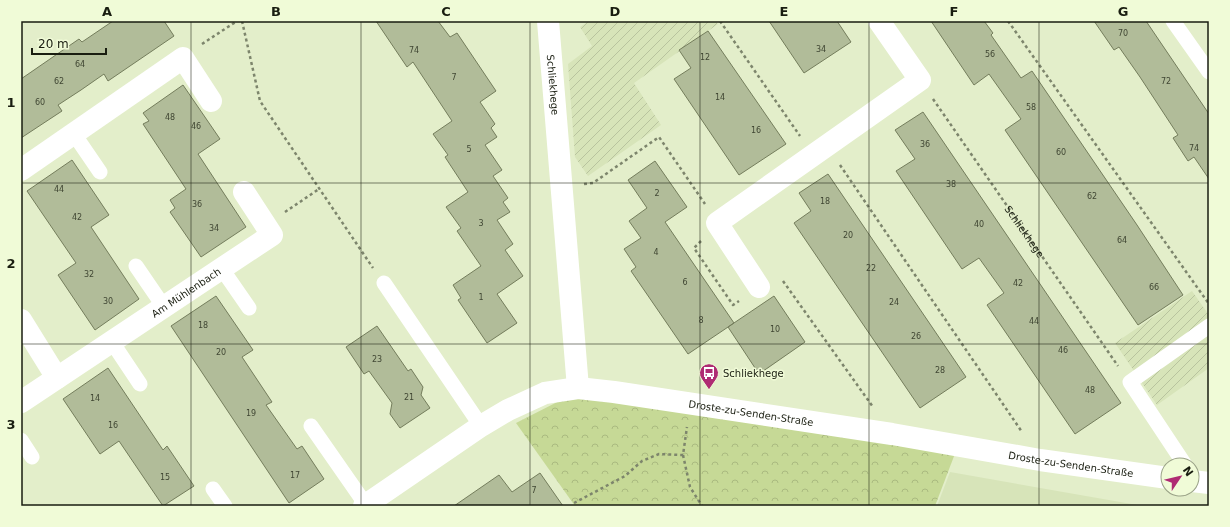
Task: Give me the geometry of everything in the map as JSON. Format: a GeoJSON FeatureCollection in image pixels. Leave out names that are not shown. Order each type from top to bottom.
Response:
{"type":"FeatureCollection","features":[{"type":"Feature","properties":{"kind":"street","name":"Schliekhege"},"geometry":{"type":"LineString","coordinates":[[548,21],[578,388]]}},
{"type":"Feature","properties":{"kind":"street"},"geometry":{"type":"LineString","coordinates":[[759,288],[717,223],[920,80],[879,21]]}},
{"type":"Feature","properties":{"kind":"street"},"geometry":{"type":"LineString","coordinates":[[21,170],[183,58],[211,101]]}},
{"type":"Feature","properties":{"kind":"street"},"geometry":{"type":"LineString","coordinates":[[244,192],[266,225]]}},
{"type":"Feature","properties":{"kind":"street","name":"Am Mühlenbach"},"geometry":{"type":"LineString","coordinates":[[21,402],[272,235],[266,225]]}},
{"type":"Feature","properties":{"kind":"street"},"geometry":{"type":"LineString","coordinates":[[21,320],[57,378]]}},
{"type":"Feature","properties":{"kind":"street","name":"Droste-zu-Senden-Straße"},"geometry":{"type":"LineString","coordinates":[[365,505],[481,426],[508,410],[545,393],[578,388],[614,392],[880,432],[1040,460],[1160,477]]}},
{"type":"Feature","properties":{"kind":"lane"},"geometry":{"type":"LineString","coordinates":[[1173,21],[1209,72]]}},
{"type":"Feature","properties":{"kind":"lane"},"geometry":{"type":"LineString","coordinates":[[74,134],[100,172]]}},
{"type":"Feature","properties":{"kind":"lane"},"geometry":{"type":"LineString","coordinates":[[136,266],[164,307]]}},
{"type":"Feature","properties":{"kind":"lane"},"geometry":{"type":"LineString","coordinates":[[222,269],[249,308]]}},
{"type":"Feature","properties":{"kind":"lane"},"geometry":{"type":"LineString","coordinates":[[384,283],[481,426]]}},
{"type":"Feature","properties":{"kind":"lane"},"geometry":{"type":"LineString","coordinates":[[1181,457],[1130,382],[1209,326]]}},
{"type":"Feature","properties":{"kind":"lane"},"geometry":{"type":"LineString","coordinates":[[112,342],[140,384]]}},
{"type":"Feature","properties":{"kind":"lane"},"geometry":{"type":"LineString","coordinates":[[311,426],[365,505]]}},
{"type":"Feature","properties":{"kind":"lane"},"geometry":{"type":"LineString","coordinates":[[21,440],[32,457]]}},
{"type":"Feature","properties":{"kind":"lane"},"geometry":{"type":"LineString","coordinates":[[213,489],[225,506]]}},
{"type":"Feature","properties":{"kind":"path"},"geometry":{"type":"LineString","coordinates":[[183,58],[237,21]]}},
{"type":"Feature","properties":{"kind":"path"},"geometry":{"type":"LineString","coordinates":[[242,21],[260,101],[384,283]]}},
{"type":"Feature","properties":{"kind":"path"},"geometry":{"type":"LineString","coordinates":[[720,21],[821,151],[1025,437]]}},
{"type":"Feature","properties":{"kind":"path"},"geometry":{"type":"LineString","coordinates":[[1008,21],[1209,304]]}},
{"type":"Feature","properties":{"kind":"path","name":"Schliekhege"},"geometry":{"type":"LineString","coordinates":[[920,80],[1130,382]]}},
{"type":"Feature","properties":{"kind":"path"},"geometry":{"type":"LineString","coordinates":[[266,225],[319,189]]}},
{"type":"Feature","properties":{"kind":"path"},"geometry":{"type":"LineString","coordinates":[[688,420],[683,455],[690,488],[702,506]]}},
{"type":"Feature","properties":{"kind":"path"},"geometry":{"type":"LineString","coordinates":[[574,503],[625,476],[642,461],[659,454],[683,455]]}},
{"type":"Feature","properties":{"kind":"shaded area"},"geometry":{"type":"Polygon","coordinates":[[[589,21],[715,21],[718,24],[634,83],[661,125],[588,176],[575,157],[568,64],[592,46],[580,27],[589,21]]]}},
{"type":"Feature","properties":{"kind":"shaded area"},"geometry":{"type":"Polygon","coordinates":[[[1192,291],[1209,315],[1209,368],[1157,405],[1115,343],[1192,291]]]}},
{"type":"Feature","properties":{"kind":"shaded area"},"geometry":{"type":"Polygon","coordinates":[[[950,472],[1143,506],[937,506],[950,472]]]}},
{"type":"Feature","properties":{"kind":"green space"},"geometry":{"type":"Polygon","coordinates":[[[573,394],[956,451],[935,506],[575,506],[516,423],[573,394]]]}},
{"type":"Feature","properties":{"kind":"building"},"geometry":{"type":"Polygon","coordinates":[[[113,21],[164,21],[174,36],[108,81],[104,74],[58,105],[62,111],[21,138],[21,79],[79,39],[82,42],[113,21]]]}},
{"type":"Feature","properties":{"kind":"building"},"geometry":{"type":"Polygon","coordinates":[[[376,21],[438,21],[450,37],[457,33],[496,91],[480,102],[495,124],[491,128],[497,137],[485,145],[502,170],[493,176],[508,198],[503,202],[510,212],[497,220],[513,244],[505,250],[523,276],[497,294],[517,323],[487,343],[458,300],[461,298],[453,285],[481,266],[457,231],[461,228],[446,207],[468,192],[445,157],[448,155],[433,134],[452,121],[413,62],[407,67],[376,21]]]}},
{"type":"Feature","properties":{"kind":"building"},"geometry":{"type":"Polygon","coordinates":[[[769,21],[837,21],[851,42],[804,73],[769,21]]]}},
{"type":"Feature","properties":{"kind":"building"},"geometry":{"type":"Polygon","coordinates":[[[931,21],[984,21],[993,33],[991,35],[1021,78],[1032,71],[1183,295],[1138,325],[1005,130],[1021,119],[989,74],[974,85],[931,21]]]}},
{"type":"Feature","properties":{"kind":"building"},"geometry":{"type":"Polygon","coordinates":[[[1094,21],[1146,21],[1209,114],[1209,179],[1194,157],[1188,161],[1173,138],[1178,135],[1140,77],[1119,47],[1114,50],[1094,21]]]}},
{"type":"Feature","properties":{"kind":"building"},"geometry":{"type":"Polygon","coordinates":[[[708,31],[786,144],[739,175],[674,79],[691,68],[679,50],[708,31]]]}},
{"type":"Feature","properties":{"kind":"building"},"geometry":{"type":"Polygon","coordinates":[[[183,85],[220,139],[198,154],[246,227],[201,257],[170,212],[175,208],[170,200],[186,189],[143,124],[149,121],[143,113],[183,85]]]}},
{"type":"Feature","properties":{"kind":"building"},"geometry":{"type":"Polygon","coordinates":[[[923,112],[1121,403],[1075,434],[987,305],[1004,293],[979,258],[962,269],[896,171],[915,159],[895,130],[923,112]]]}},
{"type":"Feature","properties":{"kind":"building"},"geometry":{"type":"Polygon","coordinates":[[[72,160],[109,215],[91,227],[139,299],[95,330],[58,275],[76,263],[27,191],[72,160]]]}},
{"type":"Feature","properties":{"kind":"building"},"geometry":{"type":"Polygon","coordinates":[[[655,161],[687,207],[665,222],[734,323],[688,354],[631,271],[636,267],[624,249],[641,238],[629,221],[647,208],[628,180],[655,161]]]}},
{"type":"Feature","properties":{"kind":"building"},"geometry":{"type":"Polygon","coordinates":[[[828,174],[966,377],[920,408],[794,223],[811,211],[799,193],[828,174]]]}},
{"type":"Feature","properties":{"kind":"building"},"geometry":{"type":"Polygon","coordinates":[[[216,296],[253,350],[242,357],[272,402],[266,405],[297,449],[302,446],[324,479],[289,503],[171,326],[216,296]]]}},
{"type":"Feature","properties":{"kind":"building"},"geometry":{"type":"Polygon","coordinates":[[[774,296],[805,342],[759,374],[728,327],[774,296]]]}},
{"type":"Feature","properties":{"kind":"building"},"geometry":{"type":"Polygon","coordinates":[[[377,326],[408,371],[411,369],[423,387],[421,395],[430,408],[400,428],[390,414],[392,403],[369,371],[364,374],[346,347],[377,326]]]}},
{"type":"Feature","properties":{"kind":"building"},"geometry":{"type":"Polygon","coordinates":[[[108,368],[163,450],[167,446],[194,486],[163,506],[119,441],[100,454],[63,399],[108,368]]]}},
{"type":"Feature","properties":{"kind":"building"},"geometry":{"type":"Polygon","coordinates":[[[540,473],[563,506],[454,506],[499,475],[512,492],[540,473]]]}},
{"type":"Feature","properties":{"kind":"place","name":"Schliekhege"},"geometry":{"type":"Point","coordinates":[709,390]}}]}
